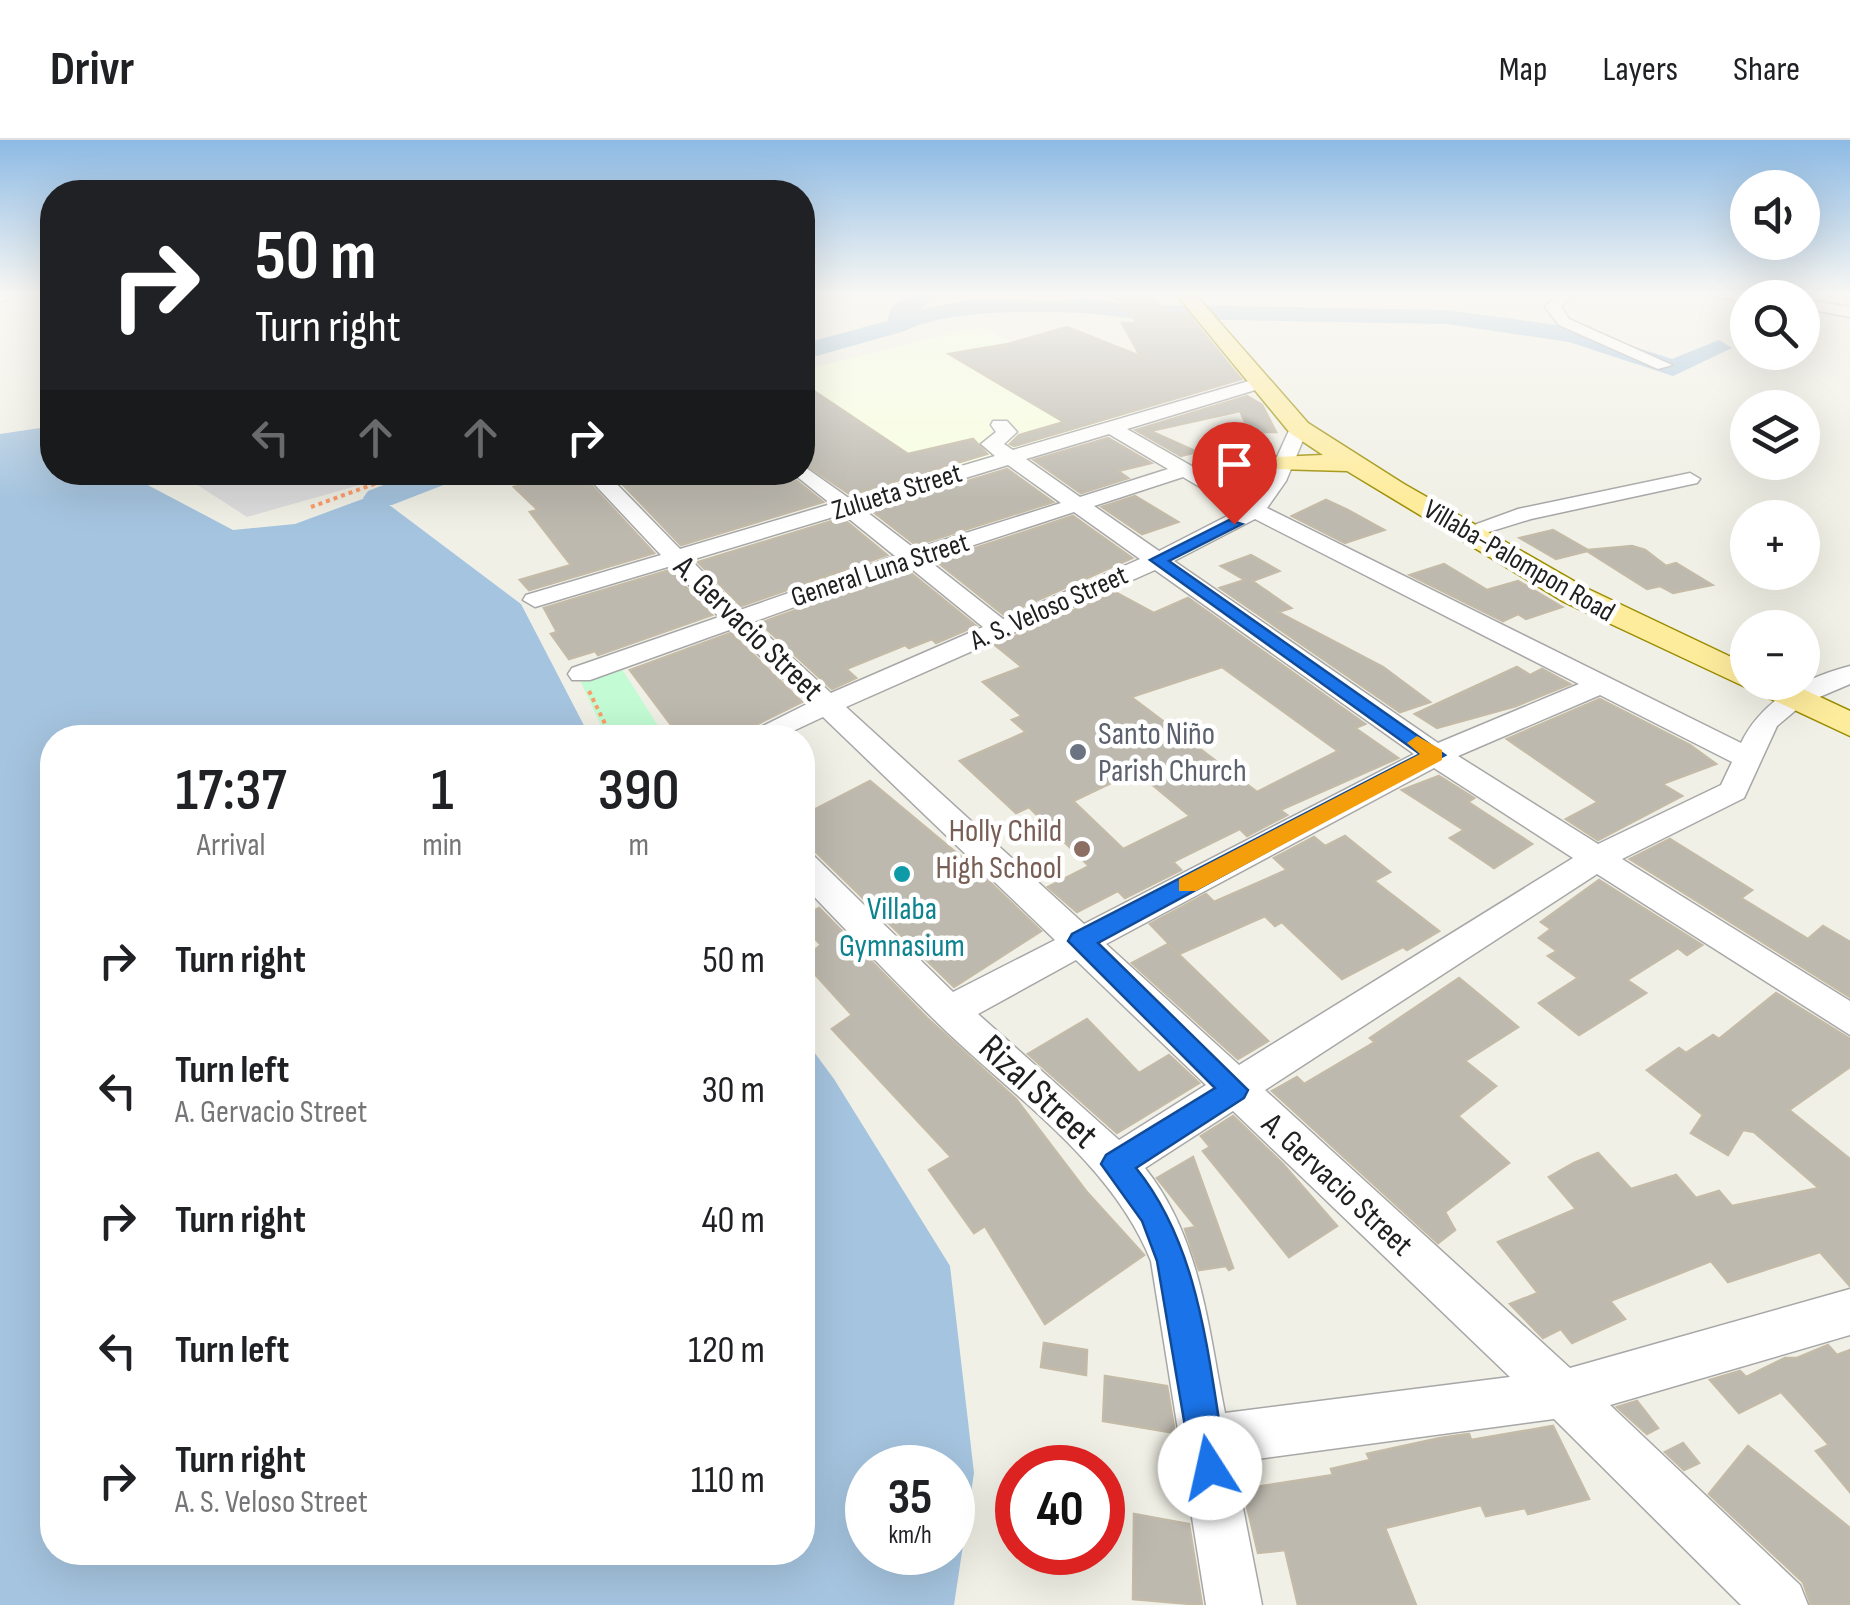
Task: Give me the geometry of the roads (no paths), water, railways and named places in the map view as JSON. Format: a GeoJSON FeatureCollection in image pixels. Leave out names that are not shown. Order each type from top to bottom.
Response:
{"type":"FeatureCollection","features":[{"type":"Feature","properties":{"kind":"main road","name":"Villaba-Palompon Road"},"geometry":{"type":"LineString","coordinates":[[1241,362],[1298,428],[1354,464],[1626,622],[1730,670]]}},
{"type":"Feature","properties":{"kind":"main road"},"geometry":{"type":"LineString","coordinates":[[1286,463],[1354,464]]}},
{"type":"Feature","properties":{"kind":"main road"},"geometry":{"type":"LineString","coordinates":[[1797,700],[1850,725]]}},
{"type":"Feature","properties":{"kind":"street"},"geometry":{"type":"LineString","coordinates":[[1658,362],[1664,365]]}},
{"type":"Feature","properties":{"kind":"street","name":"Zulueta Street"},"geometry":{"type":"LineString","coordinates":[[534,600],[1258,384]]}},
{"type":"Feature","properties":{"kind":"street"},"geometry":{"type":"LineString","coordinates":[[1000,425],[1008,432],[991,444],[1434,755],[1850,1020]]}},
{"type":"Feature","properties":{"kind":"street"},"geometry":{"type":"LineString","coordinates":[[1112,428],[1181,472],[1256,511],[1747,758]]}},
{"type":"Feature","properties":{"kind":"street"},"geometry":{"type":"LineString","coordinates":[[1256,511],[1286,463],[1298,428]]}},
{"type":"Feature","properties":{"kind":"street","name":"General Luna Street"},"geometry":{"type":"LineString","coordinates":[[581,674],[910,558],[1181,472]]}},
{"type":"Feature","properties":{"kind":"street"},"geometry":{"type":"LineString","coordinates":[[1466,532],[1526,514],[1690,479]]}},
{"type":"Feature","properties":{"kind":"street"},"geometry":{"type":"LineString","coordinates":[[815,481],[1001,628]]}},
{"type":"Feature","properties":{"kind":"street","name":"A. Gervacio Street"},"geometry":{"type":"LineString","coordinates":[[605,485],[734,618],[1563,1394],[1780,1605]]}},
{"type":"Feature","properties":{"kind":"street","name":"A. S. Veloso Street"},"geometry":{"type":"LineString","coordinates":[[781,725],[1158,560],[1256,511]]}},
{"type":"Feature","properties":{"kind":"street"},"geometry":{"type":"LineString","coordinates":[[1820,687],[1850,674]]}},
{"type":"Feature","properties":{"kind":"street"},"geometry":{"type":"LineString","coordinates":[[950,1011],[1434,755],[1600,686]]}},
{"type":"Feature","properties":{"kind":"street"},"geometry":{"type":"LineString","coordinates":[[1116,1164],[1596,858],[1733,790],[1765,722],[1791,700]]}},
{"type":"Feature","properties":{"kind":"street","name":"Rizal Street"},"geometry":{"type":"LineString","coordinates":[[815,876],[950,1011],[1116,1164],[1153,1212],[1173,1261],[1234,1605]]}},
{"type":"Feature","properties":{"kind":"street"},"geometry":{"type":"LineString","coordinates":[[1205,1440],[1563,1394],[1850,1312]]}},
{"type":"Feature","properties":{"kind":"water"},"geometry":{"type":"Polygon","coordinates":[[[40,428],[40,485],[148,485],[233,530],[295,524],[368,497],[380,498],[521,604],[584,725],[40,725],[40,1565],[815,1565],[815,1053],[950,1266],[971,1445],[845,1445],[845,1575],[959,1575],[954,1605],[0,1605],[0,434],[40,428]]]}},
{"type":"Feature","properties":{"kind":"waterway"},"geometry":{"type":"LineString","coordinates":[[1656,362],[1673,368],[1686,362]]}},
{"type":"Feature","properties":{"kind":"waterway"},"geometry":{"type":"LineString","coordinates":[[380,498],[414,485]]}},
{"type":"Feature","properties":{"kind":"place","name":"Santo Niño Parish Church"},"geometry":{"type":"Point","coordinates":[1078,752]}},
{"type":"Feature","properties":{"kind":"place","name":"Holly Child High School"},"geometry":{"type":"Point","coordinates":[1082,849]}},
{"type":"Feature","properties":{"kind":"place","name":"Villaba Gymnasium"},"geometry":{"type":"Point","coordinates":[902,874]}}]}
